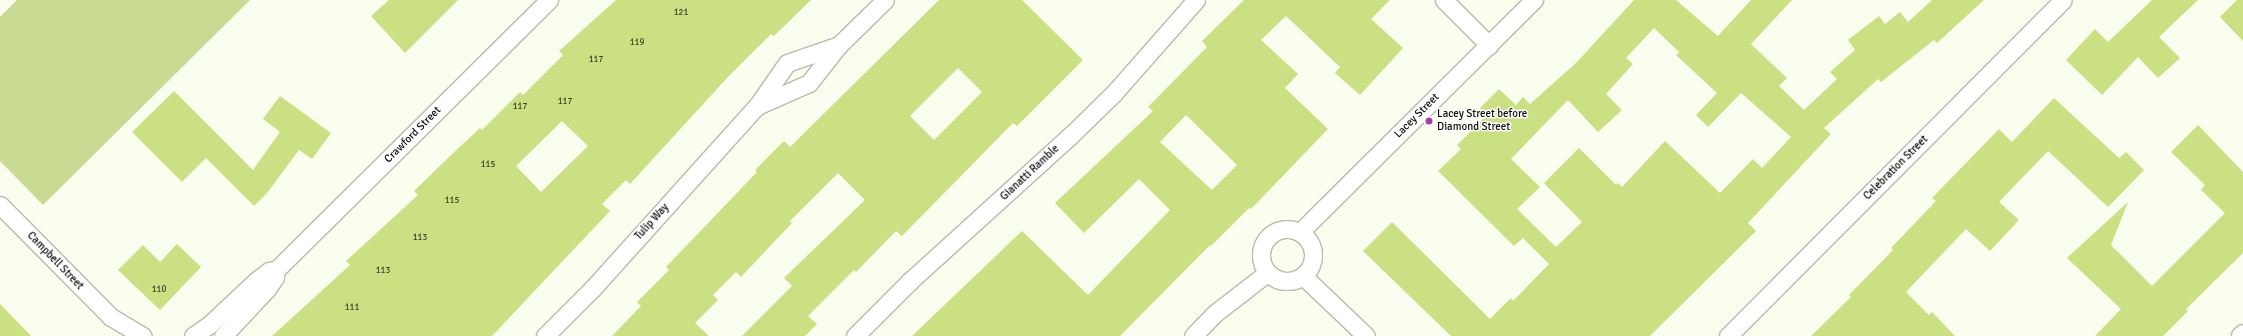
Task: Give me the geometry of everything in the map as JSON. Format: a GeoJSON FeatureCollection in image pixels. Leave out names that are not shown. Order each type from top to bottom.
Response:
{"type":"FeatureCollection","features":[{"type":"Feature","properties":{"kind":"street","name":"Crawford Street"},"geometry":{"type":"LineString","coordinates":[[193,336],[210,324],[257,280],[269,271],[276,270],[549,0]]}},
{"type":"Feature","properties":{"kind":"street","name":"Tulip Way"},"geometry":{"type":"LineString","coordinates":[[757,106],[809,83],[839,45],[885,0]]}},
{"type":"Feature","properties":{"kind":"street","name":"Gianatti Ramble"},"geometry":{"type":"LineString","coordinates":[[855,336],[912,280],[1070,136],[1114,93],[1196,0]]}},
{"type":"Feature","properties":{"kind":"street"},"geometry":{"type":"LineString","coordinates":[[1444,0],[1489,45]]}},
{"type":"Feature","properties":{"kind":"street","name":"Lacey Street"},"geometry":{"type":"LineString","coordinates":[[1300,232],[1534,0]]}},
{"type":"Feature","properties":{"kind":"street","name":"Celebration Street"},"geometry":{"type":"LineString","coordinates":[[1728,336],[2064,0]]}},
{"type":"Feature","properties":{"kind":"street","name":"Tulip Way"},"geometry":{"type":"LineString","coordinates":[[545,336],[592,289],[757,106],[787,63],[839,45]]}},
{"type":"Feature","properties":{"kind":"street","name":"Campbell Street"},"geometry":{"type":"LineString","coordinates":[[0,205],[111,317],[143,336]]}},
{"type":"Feature","properties":{"kind":"street"},"geometry":{"type":"LineString","coordinates":[[1284,229],[1300,232],[1312,246],[1314,260],[1303,276],[1292,281],[1277,280],[1267,273],[1261,258],[1263,244],[1272,233],[1284,229]]}},
{"type":"Feature","properties":{"kind":"street","name":"Crawford Street"},"geometry":{"type":"LineString","coordinates":[[223,336],[267,289],[275,277],[276,270]]}},
{"type":"Feature","properties":{"kind":"street"},"geometry":{"type":"LineString","coordinates":[[1193,336],[1214,314],[1267,273]]}},
{"type":"Feature","properties":{"kind":"street"},"geometry":{"type":"LineString","coordinates":[[1303,276],[1366,336]]}},
{"type":"Feature","properties":{"kind":"street","name":"Campbell Street"},"geometry":{"type":"LineString","coordinates":[[111,317],[121,336]]}},
{"type":"Feature","properties":{"kind":"street"},"geometry":{"type":"LineString","coordinates":[[2240,336],[2243,333]]}},
{"type":"Feature","properties":{"kind":"green space"},"geometry":{"type":"Polygon","coordinates":[[[17,0],[250,0],[43,205],[0,161],[0,17],[17,0]]]}},
{"type":"Feature","properties":{"kind":"building"},"geometry":{"type":"Polygon","coordinates":[[[389,0],[458,0],[405,53],[371,16],[389,0]]]}},
{"type":"Feature","properties":{"kind":"building"},"geometry":{"type":"Polygon","coordinates":[[[616,0],[811,0],[774,36],[771,34],[727,78],[630,184],[626,180],[602,204],[610,211],[492,336],[272,336],[350,265],[346,261],[418,195],[414,191],[450,156],[480,128],[482,130],[520,92],[523,95],[563,55],[559,51],[616,0]],[[562,121],[516,166],[541,192],[588,146],[562,121]]]}},
{"type":"Feature","properties":{"kind":"building"},"geometry":{"type":"Polygon","coordinates":[[[939,0],[1022,0],[1083,60],[1017,126],[1013,123],[902,236],[896,231],[856,272],[854,270],[808,316],[817,324],[805,336],[742,336],[792,286],[784,278],[865,200],[838,173],[790,221],[792,223],[741,277],[736,272],[713,295],[718,300],[695,323],[709,336],[612,336],[641,306],[637,302],[669,270],[666,267],[757,172],[755,170],[784,141],[790,147],[939,0]],[[958,68],[910,116],[934,140],[982,92],[958,68]]]}},
{"type":"Feature","properties":{"kind":"building"},"geometry":{"type":"Polygon","coordinates":[[[1244,0],[1390,0],[1371,19],[1403,48],[1360,95],[1335,73],[1340,67],[1286,16],[1261,40],[1298,74],[1285,88],[1328,129],[1251,209],[1249,208],[1211,246],[1210,245],[1120,336],[912,336],[1022,231],[1088,295],[1170,210],[1139,179],[1084,233],[1055,203],[1153,111],[1148,107],[1207,47],[1202,41],[1244,0]],[[1186,115],[1160,142],[1212,190],[1237,165],[1186,115]]]}},
{"type":"Feature","properties":{"kind":"building"},"geometry":{"type":"Polygon","coordinates":[[[1634,0],[1676,0],[1718,36],[1751,0],[1792,0],[1751,44],[1787,78],[1779,86],[1804,110],[1837,79],[1830,72],[1855,50],[1848,40],[1879,16],[1885,24],[1900,12],[1908,22],[1932,0],[1984,0],[1937,43],[1934,40],[1881,82],[1878,79],[1824,128],[1831,134],[1748,223],[1756,231],[1650,336],[1451,336],[1363,251],[1392,222],[1490,319],[1511,298],[1513,301],[1549,264],[1523,238],[1514,246],[1438,171],[1461,149],[1457,145],[1487,115],[1480,108],[1499,89],[1516,105],[1523,97],[1530,104],[1576,63],[1634,0]],[[1654,28],[1626,58],[1633,64],[1606,94],[1622,110],[1598,132],[1568,100],[1511,159],[1540,187],[1517,209],[1556,247],[1582,222],[1544,183],[1579,148],[1616,185],[1618,183],[1622,187],[1665,141],[1720,193],[1753,159],[1762,168],[1791,137],[1741,93],[1708,127],[1696,115],[1717,93],[1676,55],[1679,52],[1654,28]]]}},
{"type":"Feature","properties":{"kind":"building"},"geometry":{"type":"Polygon","coordinates":[[[2152,0],[2198,0],[2159,37],[2180,58],[2158,78],[2138,57],[2102,95],[2066,60],[2095,29],[2108,42],[2152,0]]]}},
{"type":"Feature","properties":{"kind":"building"},"geometry":{"type":"Polygon","coordinates":[[[2237,0],[2243,0],[2243,41],[2220,17],[2237,0]]]}},
{"type":"Feature","properties":{"kind":"building"},"geometry":{"type":"Polygon","coordinates":[[[174,91],[253,170],[280,132],[263,119],[280,96],[331,133],[312,159],[299,150],[267,193],[254,206],[206,158],[182,182],[132,132],[174,91]]]}},
{"type":"Feature","properties":{"kind":"building"},"geometry":{"type":"Polygon","coordinates":[[[2054,98],[2119,158],[2126,152],[2144,170],[2108,207],[2048,151],[1999,202],[2019,220],[1990,251],[1966,229],[1906,292],[1929,315],[1932,312],[1955,336],[1811,336],[1851,297],[1849,295],[1893,250],[1891,248],[1936,201],[1932,198],[1999,129],[2012,142],[2054,98]]]}},
{"type":"Feature","properties":{"kind":"building"},"geometry":{"type":"Polygon","coordinates":[[[2198,125],[2243,172],[2243,253],[2186,309],[2188,311],[2163,336],[2095,336],[2121,309],[2067,258],[2128,202],[2111,245],[2152,286],[2225,213],[2201,190],[2205,185],[2171,152],[2198,125]]]}},
{"type":"Feature","properties":{"kind":"building"},"geometry":{"type":"Polygon","coordinates":[[[177,244],[201,267],[160,310],[118,270],[143,245],[160,262],[177,244]]]}},
{"type":"Feature","properties":{"kind":"building"},"geometry":{"type":"Polygon","coordinates":[[[0,304],[31,336],[0,336],[0,304]]]}},
{"type":"Feature","properties":{"kind":"place","name":"Lacey Street before Diamond Street"},"geometry":{"type":"Point","coordinates":[1429,121]}}]}
